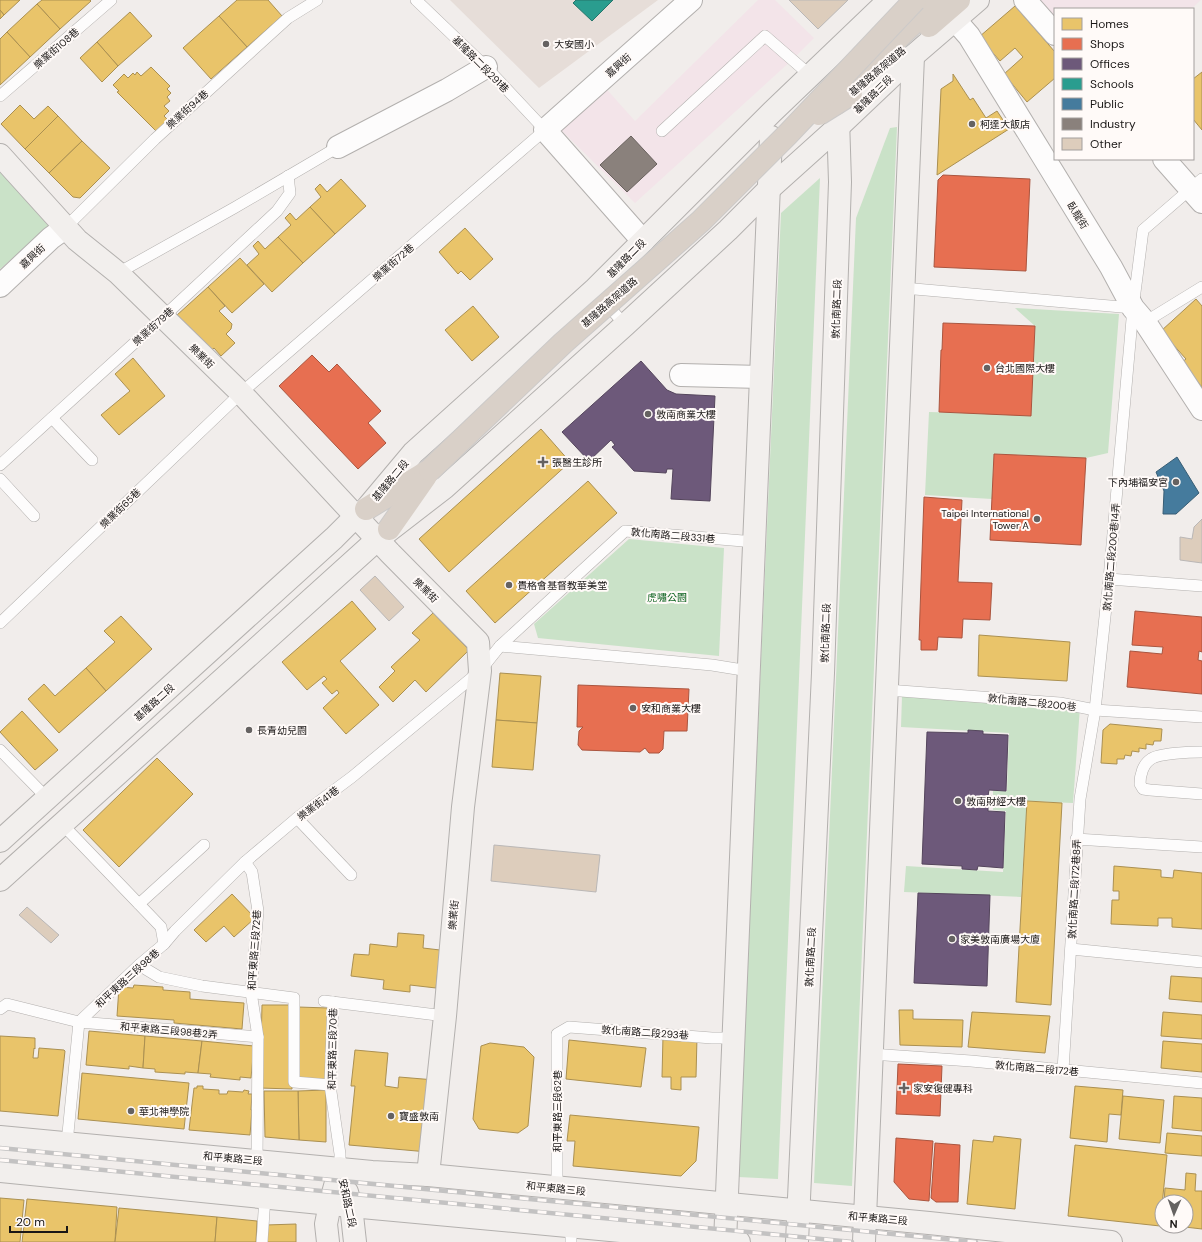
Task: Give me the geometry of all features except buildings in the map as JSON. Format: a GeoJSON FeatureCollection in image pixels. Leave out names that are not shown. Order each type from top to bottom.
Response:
{"type":"FeatureCollection","features":[{"type":"Feature","properties":{"kind":"highway","name":"基隆路高架道路"},"geometry":{"type":"LineString","coordinates":[[384,534],[430,470],[563,342],[701,221],[788,134],[915,0]]}},
{"type":"Feature","properties":{"kind":"highway"},"geometry":{"type":"LineString","coordinates":[[837,104],[850,88],[905,31],[938,0]]}},
{"type":"Feature","properties":{"kind":"highway","name":"基隆路高架道路"},"geometry":{"type":"LineString","coordinates":[[788,134],[851,94],[957,10]]}},
{"type":"Feature","properties":{"kind":"highway","name":"基隆路高架道路"},"geometry":{"type":"LineString","coordinates":[[361,512],[430,470]]}},
{"type":"Feature","properties":{"kind":"main road"},"geometry":{"type":"LineString","coordinates":[[0,1171],[265,1196],[571,1234],[730,1242],[728,1204],[734,1038],[772,112],[889,0]]}},
{"type":"Feature","properties":{"kind":"main road","name":"基隆路三段"},"geometry":{"type":"LineString","coordinates":[[769,189],[838,127],[913,56],[957,10],[978,0]]}},
{"type":"Feature","properties":{"kind":"main road","name":"敦化南路二段"},"geometry":{"type":"LineString","coordinates":[[797,1242],[823,673],[839,220],[840,182],[837,104],[840,70],[860,28]]}},
{"type":"Feature","properties":{"kind":"main road"},"geometry":{"type":"LineString","coordinates":[[864,1242],[913,56]]}},
{"type":"Feature","properties":{"kind":"main road","name":"基隆路二段"},"geometry":{"type":"LineString","coordinates":[[0,841],[334,538],[361,512],[414,453],[594,290],[772,112]]}},
{"type":"Feature","properties":{"kind":"main road","name":"樂業街"},"geometry":{"type":"LineString","coordinates":[[0,155],[65,228],[84,247],[118,273],[384,534],[390,553],[478,642],[480,671],[463,807],[445,1016],[428,1175]]}},
{"type":"Feature","properties":{"kind":"main road"},"geometry":{"type":"LineString","coordinates":[[0,880],[384,534],[444,488],[625,325],[728,230],[769,189]]}},
{"type":"Feature","properties":{"kind":"main road","name":"和平東路三段"},"geometry":{"type":"LineString","coordinates":[[0,1137],[372,1172],[428,1175],[1111,1242]]}},
{"type":"Feature","properties":{"kind":"main road","name":"安和路二段"},"geometry":{"type":"LineString","coordinates":[[340,1168],[340,1205],[355,1242]]}},
{"type":"Feature","properties":{"kind":"main road","name":"安和路二段"},"geometry":{"type":"LineString","coordinates":[[328,1242],[326,1224],[340,1205]]}},
{"type":"Feature","properties":{"kind":"street","name":"嘉興街"},"geometry":{"type":"LineString","coordinates":[[545,130],[691,0]]}},
{"type":"Feature","properties":{"kind":"street"},"geometry":{"type":"LineString","coordinates":[[1025,0],[1054,33]]}},
{"type":"Feature","properties":{"kind":"street","name":"臥龍街"},"geometry":{"type":"LineString","coordinates":[[957,10],[969,36],[1139,315],[1201,403]]}},
{"type":"Feature","properties":{"kind":"street"},"geometry":{"type":"LineString","coordinates":[[338,147],[447,90],[486,67]]}},
{"type":"Feature","properties":{"kind":"street"},"geometry":{"type":"LineString","coordinates":[[545,130],[643,241]]}},
{"type":"Feature","properties":{"kind":"street"},"geometry":{"type":"LineString","coordinates":[[1165,160],[1198,190]]}},
{"type":"Feature","properties":{"kind":"street","name":"嘉興街"},"geometry":{"type":"LineString","coordinates":[[0,286],[51,238],[65,228]]}},
{"type":"Feature","properties":{"kind":"street"},"geometry":{"type":"LineString","coordinates":[[681,375],[761,377]]}},
{"type":"Feature","properties":{"kind":"lane","name":"樂業街108巷"},"geometry":{"type":"LineString","coordinates":[[0,96],[111,0]]}},
{"type":"Feature","properties":{"kind":"lane","name":"樂業街94巷"},"geometry":{"type":"LineString","coordinates":[[65,228],[155,139],[276,28],[288,18],[318,0]]}},
{"type":"Feature","properties":{"kind":"lane","name":"基隆路二段291巷"},"geometry":{"type":"LineString","coordinates":[[416,0],[486,67],[545,130]]}},
{"type":"Feature","properties":{"kind":"lane"},"geometry":{"type":"LineString","coordinates":[[662,131],[765,36],[811,76]]}},
{"type":"Feature","properties":{"kind":"lane","name":"樂業街72巷"},"geometry":{"type":"LineString","coordinates":[[240,393],[545,130]]}},
{"type":"Feature","properties":{"kind":"lane"},"geometry":{"type":"LineString","coordinates":[[118,273],[338,147]]}},
{"type":"Feature","properties":{"kind":"lane","name":"樂業街79巷"},"geometry":{"type":"LineString","coordinates":[[0,465],[277,211],[290,193],[288,176]]}},
{"type":"Feature","properties":{"kind":"lane","name":"敦化南路二段200巷14弄"},"geometry":{"type":"LineString","coordinates":[[1095,710],[1139,315],[1143,230],[1198,190]]}},
{"type":"Feature","properties":{"kind":"lane"},"geometry":{"type":"LineString","coordinates":[[903,288],[1139,315],[1202,287]]}},
{"type":"Feature","properties":{"kind":"lane"},"geometry":{"type":"LineString","coordinates":[[594,290],[625,325]]}},
{"type":"Feature","properties":{"kind":"lane","name":"樂業街65巷"},"geometry":{"type":"LineString","coordinates":[[0,623],[240,393]]}},
{"type":"Feature","properties":{"kind":"lane"},"geometry":{"type":"LineString","coordinates":[[52,418],[92,460]]}},
{"type":"Feature","properties":{"kind":"lane"},"geometry":{"type":"LineString","coordinates":[[0,479],[34,516]]}},
{"type":"Feature","properties":{"kind":"lane","name":"敦化南路二段331巷"},"geometry":{"type":"LineString","coordinates":[[480,671],[500,646],[625,531],[755,542]]}},
{"type":"Feature","properties":{"kind":"lane"},"geometry":{"type":"LineString","coordinates":[[1109,579],[1202,586]]}},
{"type":"Feature","properties":{"kind":"lane"},"geometry":{"type":"LineString","coordinates":[[500,646],[712,665],[749,671]]}},
{"type":"Feature","properties":{"kind":"lane","name":"樂業街41巷"},"geometry":{"type":"LineString","coordinates":[[164,944],[175,931],[245,862],[297,818],[352,777],[480,671]]}},
{"type":"Feature","properties":{"kind":"lane","name":"敦化南路二段200巷"},"geometry":{"type":"LineString","coordinates":[[886,690],[1060,703],[1095,710],[1202,717]]}},
{"type":"Feature","properties":{"kind":"lane","name":"敦化南路二段172巷8弄"},"geometry":{"type":"LineString","coordinates":[[1063,1070],[1076,839],[1080,799],[1095,710]]}},
{"type":"Feature","properties":{"kind":"lane"},"geometry":{"type":"LineString","coordinates":[[0,750],[47,798]]}},
{"type":"Feature","properties":{"kind":"lane"},"geometry":{"type":"LineString","coordinates":[[1202,752],[1180,752],[1152,758],[1142,769],[1140,784],[1143,789],[1202,794]]}},
{"type":"Feature","properties":{"kind":"lane"},"geometry":{"type":"LineString","coordinates":[[297,818],[351,875]]}},
{"type":"Feature","properties":{"kind":"lane","name":"和平東路三段98巷"},"geometry":{"type":"LineString","coordinates":[[62,824],[161,927],[164,944],[139,965],[79,1022]]}},
{"type":"Feature","properties":{"kind":"lane"},"geometry":{"type":"LineString","coordinates":[[1076,839],[1202,847]]}},
{"type":"Feature","properties":{"kind":"lane"},"geometry":{"type":"LineString","coordinates":[[139,904],[204,845]]}},
{"type":"Feature","properties":{"kind":"lane","name":"和平東路三段72巷"},"geometry":{"type":"LineString","coordinates":[[245,862],[252,872],[258,911],[250,992],[258,1037],[257,1160]]}},
{"type":"Feature","properties":{"kind":"lane"},"geometry":{"type":"LineString","coordinates":[[1070,949],[1202,962]]}},
{"type":"Feature","properties":{"kind":"lane"},"geometry":{"type":"LineString","coordinates":[[139,965],[159,977],[202,986],[294,998],[294,1082],[330,1085]]}},
{"type":"Feature","properties":{"kind":"lane","name":"和平東路三段70巷"},"geometry":{"type":"LineString","coordinates":[[340,1168],[340,1154],[330,1085],[328,1001],[445,1016]]}},
{"type":"Feature","properties":{"kind":"lane","name":"和平東路三段98巷2弄"},"geometry":{"type":"LineString","coordinates":[[0,1009],[7,1004],[79,1022],[258,1037]]}},
{"type":"Feature","properties":{"kind":"lane"},"geometry":{"type":"LineString","coordinates":[[67,1143],[79,1022]]}},
{"type":"Feature","properties":{"kind":"lane","name":"敦化南路二段293巷"},"geometry":{"type":"LineString","coordinates":[[557,1034],[569,1027],[712,1038],[734,1038]]}},
{"type":"Feature","properties":{"kind":"lane","name":"和平東路三段62巷"},"geometry":{"type":"LineString","coordinates":[[557,1034],[557,1188]]}},
{"type":"Feature","properties":{"kind":"lane","name":"敦化南路二段172巷"},"geometry":{"type":"LineString","coordinates":[[871,1054],[1202,1083]]}},
{"type":"Feature","properties":{"kind":"lane"},"geometry":{"type":"LineString","coordinates":[[262,1242],[265,1196]]}},
{"type":"Feature","properties":{"kind":"shaded area","name":"大安國小"},"geometry":{"type":"Polygon","coordinates":[[[450,0],[658,0],[539,88],[450,0]]]}},
{"type":"Feature","properties":{"kind":"shaded area"},"geometry":{"type":"Polygon","coordinates":[[[758,0],[775,0],[814,38],[793,59],[635,203],[554,123],[602,84],[635,121],[758,0]]]}},
{"type":"Feature","properties":{"kind":"shaded area"},"geometry":{"type":"Polygon","coordinates":[[[1040,0],[1201,0],[1192,8],[1054,8],[1054,17],[1040,0]]]}},
{"type":"Feature","properties":{"kind":"green space"},"geometry":{"type":"Polygon","coordinates":[[[897,127],[852,1186],[814,1183],[856,218],[890,128],[897,127]]]}},
{"type":"Feature","properties":{"kind":"green space"},"geometry":{"type":"Polygon","coordinates":[[[0,159],[59,219],[0,269],[0,159]]]}},
{"type":"Feature","properties":{"kind":"green space"},"geometry":{"type":"Polygon","coordinates":[[[820,178],[778,1179],[738,1177],[781,213],[820,178]]]}},
{"type":"Feature","properties":{"kind":"green space"},"geometry":{"type":"Polygon","coordinates":[[[1015,308],[1119,314],[1108,453],[1086,458],[994,454],[992,499],[925,495],[929,412],[1031,415],[1035,326],[1015,308]]]}},
{"type":"Feature","properties":{"kind":"green space","name":"虎嘯公園"},"geometry":{"type":"Polygon","coordinates":[[[629,539],[724,548],[719,656],[538,638],[534,624],[629,539]]]}},
{"type":"Feature","properties":{"kind":"green space"},"geometry":{"type":"Polygon","coordinates":[[[902,696],[1080,707],[1073,803],[1027,801],[1021,897],[904,892],[906,866],[1003,872],[1006,811],[993,810],[993,791],[1007,791],[1009,733],[901,727],[902,696]]]}},
{"type":"Feature","properties":{"kind":"railway"},"geometry":{"type":"LineString","coordinates":[[0,1148],[976,1242]]}},
{"type":"Feature","properties":{"kind":"railway"},"geometry":{"type":"LineString","coordinates":[[0,1160],[852,1242]]}},
{"type":"Feature","properties":{"kind":"place","name":"大安國小"},"geometry":{"type":"Point","coordinates":[546,44]}},
{"type":"Feature","properties":{"kind":"place","name":"柯達大飯店"},"geometry":{"type":"Point","coordinates":[972,124]}},
{"type":"Feature","properties":{"kind":"place","name":"台北國際大樓"},"geometry":{"type":"Point","coordinates":[987,368]}},
{"type":"Feature","properties":{"kind":"place","name":"敦南商業大樓"},"geometry":{"type":"Point","coordinates":[648,414]}},
{"type":"Feature","properties":{"kind":"place","name":"張醫生診所"},"geometry":{"type":"Point","coordinates":[543,462]}},
{"type":"Feature","properties":{"kind":"place","name":"下內埔福安宮"},"geometry":{"type":"Point","coordinates":[1176,482]}},
{"type":"Feature","properties":{"kind":"place","name":"Taipei International Tower A"},"geometry":{"type":"Point","coordinates":[1037,519]}},
{"type":"Feature","properties":{"kind":"place","name":"貴格會基督教華美堂"},"geometry":{"type":"Point","coordinates":[509,585]}},
{"type":"Feature","properties":{"kind":"place","name":"安和商業大樓"},"geometry":{"type":"Point","coordinates":[633,708]}},
{"type":"Feature","properties":{"kind":"place","name":"長青幼兒園"},"geometry":{"type":"Point","coordinates":[249,730]}},
{"type":"Feature","properties":{"kind":"place","name":"敦南財經大樓"},"geometry":{"type":"Point","coordinates":[958,801]}},
{"type":"Feature","properties":{"kind":"place","name":"家美敦南廣場大廈"},"geometry":{"type":"Point","coordinates":[952,939]}},
{"type":"Feature","properties":{"kind":"place","name":"家安復健專科"},"geometry":{"type":"Point","coordinates":[904,1088]}},
{"type":"Feature","properties":{"kind":"place","name":"華北神學院"},"geometry":{"type":"Point","coordinates":[131,1111]}},
{"type":"Feature","properties":{"kind":"place","name":"寶盛敦南"},"geometry":{"type":"Point","coordinates":[391,1116]}}]}
